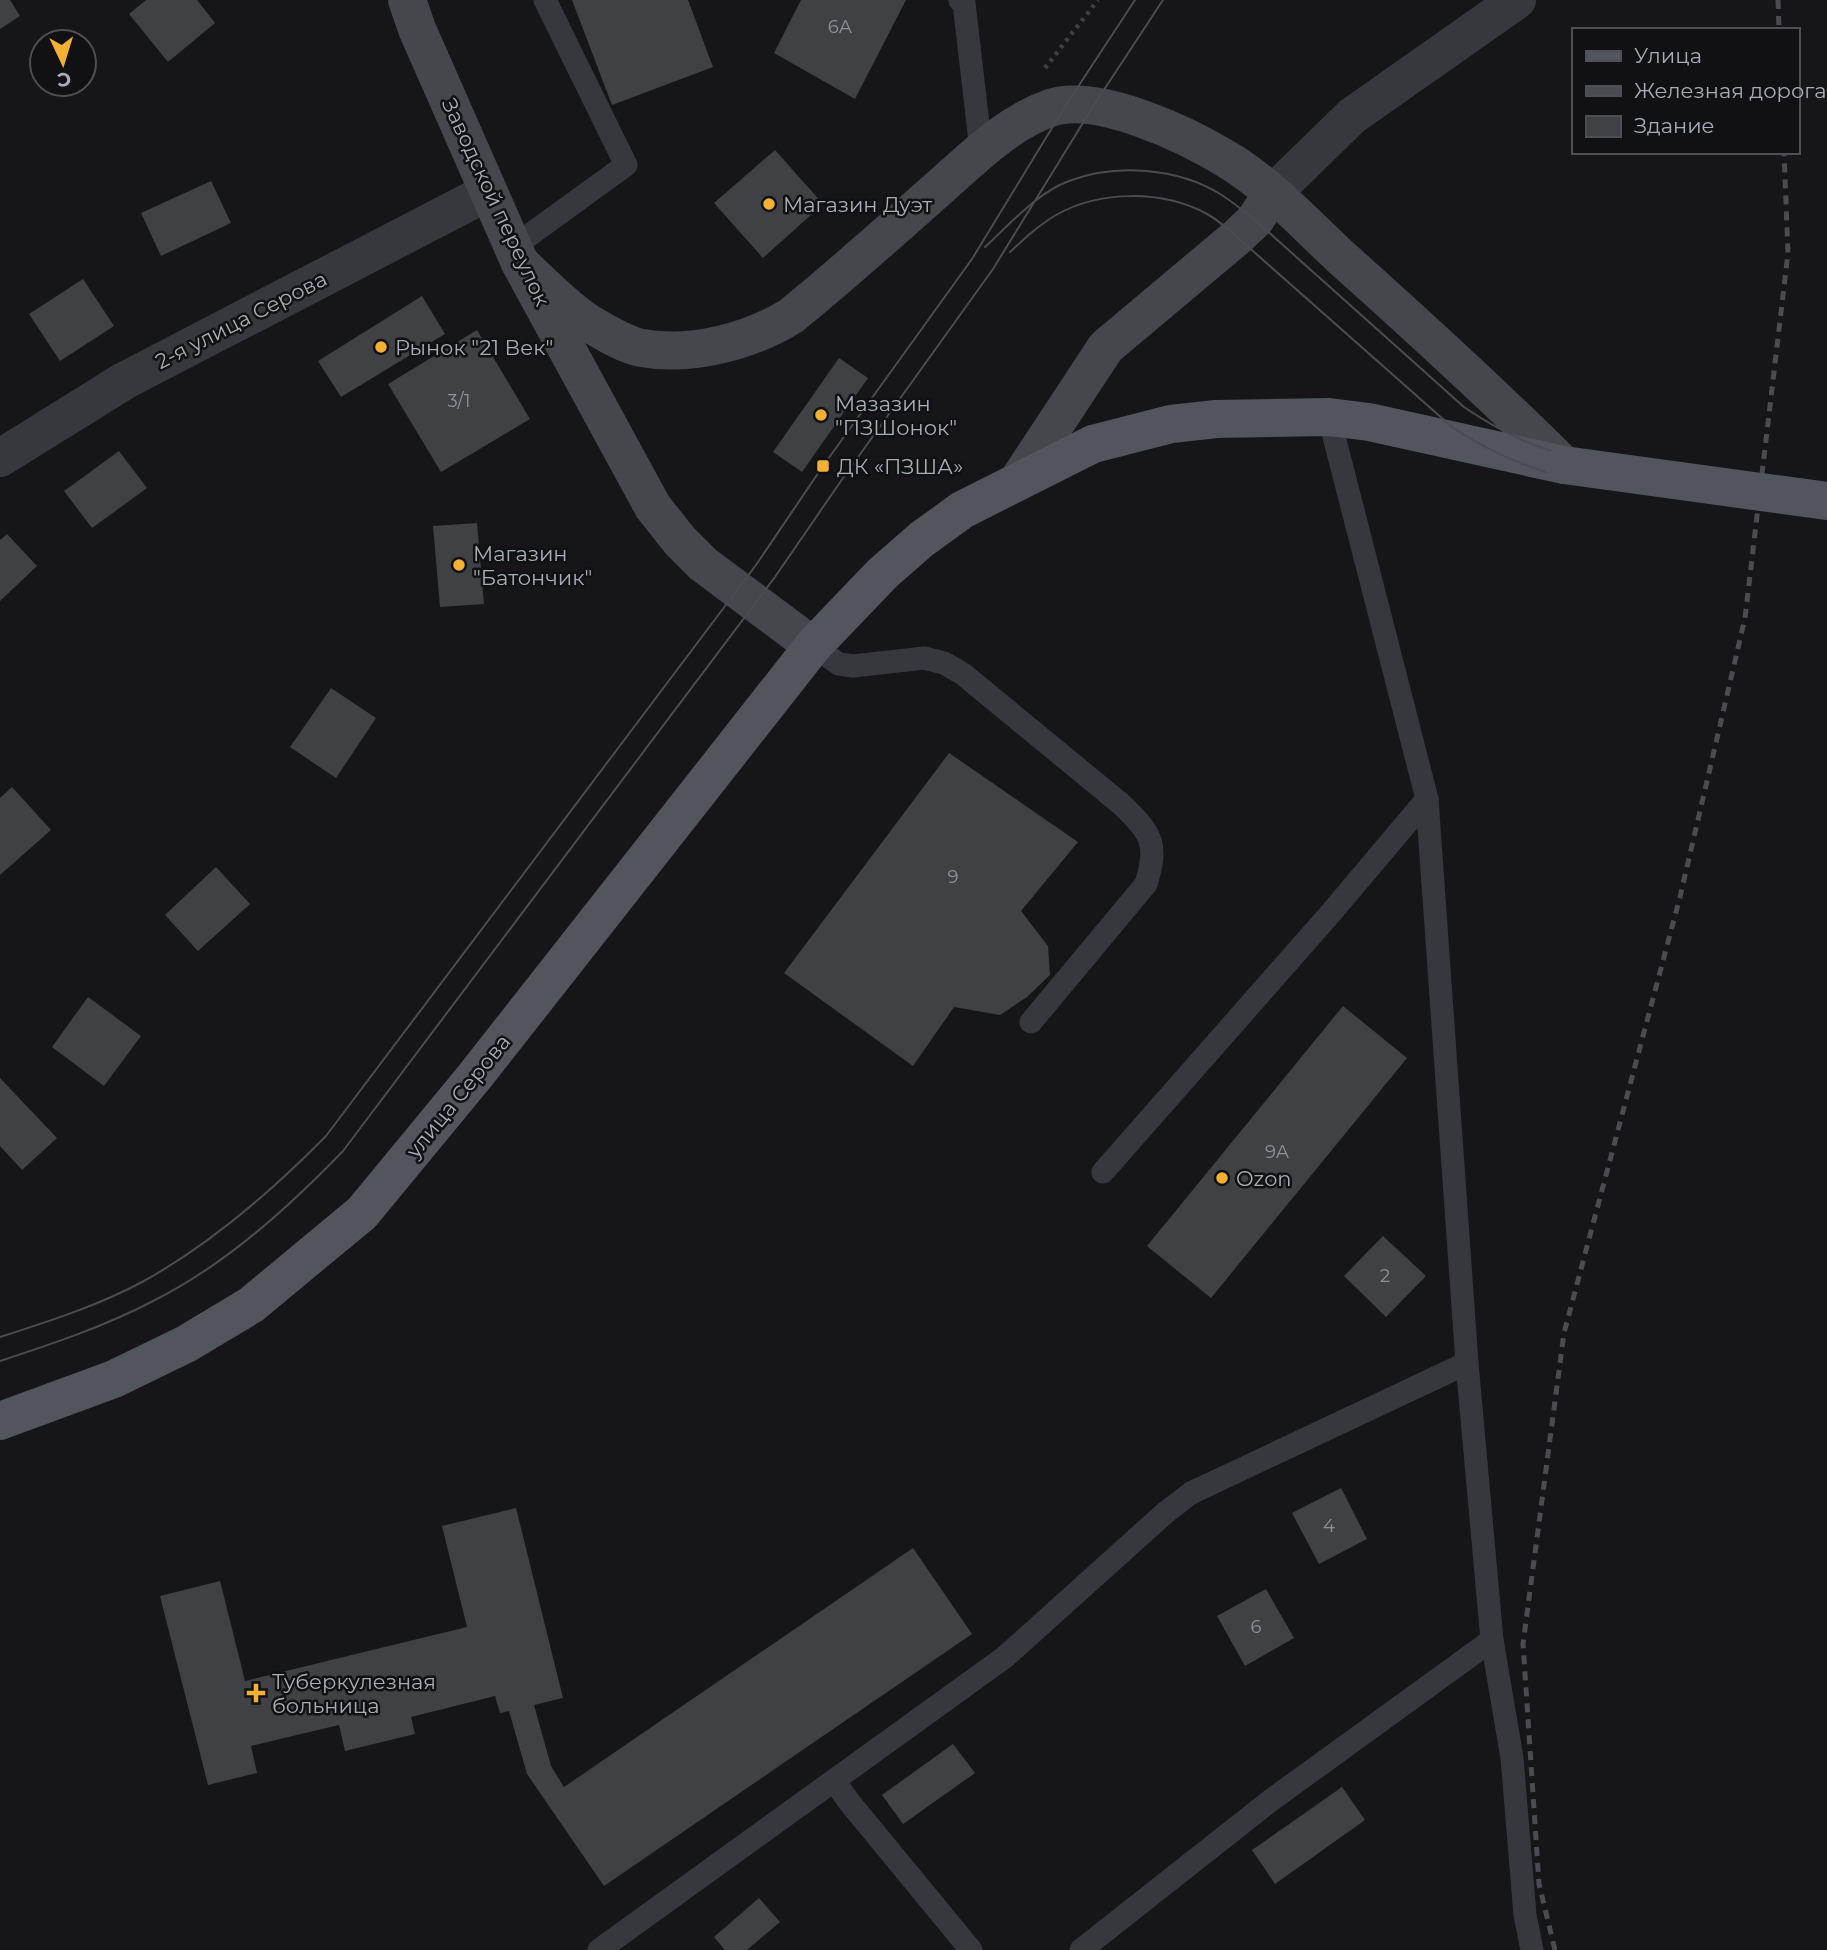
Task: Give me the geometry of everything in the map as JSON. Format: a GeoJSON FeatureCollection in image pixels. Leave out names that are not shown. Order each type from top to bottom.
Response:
{"type":"FeatureCollection","features":[{"type":"Feature","properties":{"kind":"main road","name":"Заводской переулок"},"geometry":{"type":"LineString","coordinates":[[407,0],[417,29],[517,255],[653,507],[680,541],[703,564],[813,646]]}},
{"type":"Feature","properties":{"kind":"main road"},"geometry":{"type":"LineString","coordinates":[[517,255],[586,322],[641,348],[722,345],[770,329],[792,316],[981,150],[1015,125],[1051,108],[1081,103],[1094,105],[1120,111],[1194,141],[1230,161],[1272,194],[1451,356],[1564,466]]}},
{"type":"Feature","properties":{"kind":"main road"},"geometry":{"type":"LineString","coordinates":[[1017,482],[1106,347],[1237,237],[1255,219],[1272,194]]}},
{"type":"Feature","properties":{"kind":"main road","name":"улица Серова"},"geometry":{"type":"LineString","coordinates":[[0,1421],[114,1379],[186,1345],[251,1305],[362,1213],[475,1076],[813,646],[851,604],[922,539],[962,510],[1017,482],[1093,444],[1171,424],[1228,419],[1329,417],[1370,422],[1564,466],[1827,501]]}},
{"type":"Feature","properties":{"kind":"street"},"geometry":{"type":"LineString","coordinates":[[1272,194],[1352,116],[1517,0]]}},
{"type":"Feature","properties":{"kind":"street","name":"2-я улица Серова"},"geometry":{"type":"LineString","coordinates":[[0,458],[124,381],[488,192]]}},
{"type":"Feature","properties":{"kind":"lane"},"geometry":{"type":"LineString","coordinates":[[517,255],[626,165],[545,0]]}},
{"type":"Feature","properties":{"kind":"lane"},"geometry":{"type":"LineString","coordinates":[[960,0],[964,3],[981,150]]}},
{"type":"Feature","properties":{"kind":"lane"},"geometry":{"type":"LineString","coordinates":[[1329,417],[1427,799],[1467,1363],[1492,1640],[1512,1758],[1525,1915],[1531,1950]]}},
{"type":"Feature","properties":{"kind":"lane"},"geometry":{"type":"LineString","coordinates":[[813,646],[839,664],[853,666],[924,658],[944,663],[963,674],[1144,826],[1152,847],[1153,860],[1146,884],[1031,1022]]}},
{"type":"Feature","properties":{"kind":"lane"},"geometry":{"type":"LineString","coordinates":[[1103,1172],[1330,914],[1427,799]]}},
{"type":"Feature","properties":{"kind":"lane"},"geometry":{"type":"LineString","coordinates":[[599,1950],[1005,1657],[1191,1493],[1467,1363]]}},
{"type":"Feature","properties":{"kind":"lane"},"geometry":{"type":"LineString","coordinates":[[1081,1950],[1270,1801],[1492,1640]]}},
{"type":"Feature","properties":{"kind":"lane"},"geometry":{"type":"LineString","coordinates":[[834,1781],[971,1950]]}},
{"type":"Feature","properties":{"kind":"building"},"geometry":{"type":"Polygon","coordinates":[[[0,0],[10,0],[20,16],[0,29],[0,0]]]}},
{"type":"Feature","properties":{"kind":"building"},"geometry":{"type":"Polygon","coordinates":[[[146,0],[197,0],[215,23],[168,62],[129,14],[146,0]]]}},
{"type":"Feature","properties":{"kind":"building"},"geometry":{"type":"Polygon","coordinates":[[[572,0],[688,0],[713,67],[612,105],[572,0]]]}},
{"type":"Feature","properties":{"kind":"building"},"geometry":{"type":"Polygon","coordinates":[[[801,0],[906,0],[855,99],[774,53],[801,0]]]}},
{"type":"Feature","properties":{"kind":"building","name":"Магазин Дуэт"},"geometry":{"type":"Polygon","coordinates":[[[775,150],[823,204],[763,258],[714,203],[775,150]]]}},
{"type":"Feature","properties":{"kind":"building"},"geometry":{"type":"Polygon","coordinates":[[[211,181],[231,223],[161,256],[141,213],[211,181]]]}},
{"type":"Feature","properties":{"kind":"building"},"geometry":{"type":"Polygon","coordinates":[[[83,279],[114,326],[60,361],[29,314],[83,279]]]}},
{"type":"Feature","properties":{"kind":"building","name":"Рынок \"21 Век\""},"geometry":{"type":"Polygon","coordinates":[[[422,296],[445,334],[341,397],[318,361],[422,296]]]}},
{"type":"Feature","properties":{"kind":"building"},"geometry":{"type":"Polygon","coordinates":[[[477,330],[530,419],[441,472],[388,384],[477,330]]]}},
{"type":"Feature","properties":{"kind":"building","name":"Мазазин \"ПЗШонок\""},"geometry":{"type":"Polygon","coordinates":[[[839,358],[868,378],[802,472],[773,452],[839,358]]]}},
{"type":"Feature","properties":{"kind":"building"},"geometry":{"type":"Polygon","coordinates":[[[119,451],[147,488],[92,528],[64,491],[119,451]]]}},
{"type":"Feature","properties":{"kind":"building","name":"Магазин \"Батончик\""},"geometry":{"type":"Polygon","coordinates":[[[477,523],[484,604],[440,607],[433,526],[477,523]]]}},
{"type":"Feature","properties":{"kind":"building"},"geometry":{"type":"Polygon","coordinates":[[[7,534],[37,566],[0,601],[0,540],[7,534]]]}},
{"type":"Feature","properties":{"kind":"building"},"geometry":{"type":"Polygon","coordinates":[[[331,688],[376,718],[336,778],[290,747],[331,688]]]}},
{"type":"Feature","properties":{"kind":"building"},"geometry":{"type":"Polygon","coordinates":[[[949,753],[1078,842],[1021,911],[1048,946],[1050,975],[1027,997],[1000,1015],[954,1007],[913,1066],[784,973],[949,753]]]}},
{"type":"Feature","properties":{"kind":"building"},"geometry":{"type":"Polygon","coordinates":[[[12,787],[51,830],[0,875],[0,798],[12,787]]]}},
{"type":"Feature","properties":{"kind":"building"},"geometry":{"type":"Polygon","coordinates":[[[216,867],[250,904],[198,951],[165,915],[216,867]]]}},
{"type":"Feature","properties":{"kind":"building"},"geometry":{"type":"Polygon","coordinates":[[[88,997],[141,1036],[104,1086],[52,1047],[88,997]]]}},
{"type":"Feature","properties":{"kind":"building"},"geometry":{"type":"Polygon","coordinates":[[[1343,1006],[1407,1058],[1211,1298],[1147,1246],[1343,1006]]]}},
{"type":"Feature","properties":{"kind":"building"},"geometry":{"type":"Polygon","coordinates":[[[0,1078],[57,1138],[22,1170],[0,1146],[0,1078]]]}},
{"type":"Feature","properties":{"kind":"building"},"geometry":{"type":"Polygon","coordinates":[[[1383,1236],[1426,1276],[1386,1317],[1344,1276],[1383,1236]]]}},
{"type":"Feature","properties":{"kind":"building"},"geometry":{"type":"Polygon","coordinates":[[[1341,1488],[1367,1539],[1319,1564],[1292,1513],[1341,1488]]]}},
{"type":"Feature","properties":{"kind":"building"},"geometry":{"type":"Polygon","coordinates":[[[516,1508],[563,1698],[534,1705],[551,1766],[564,1787],[913,1548],[972,1634],[604,1886],[527,1774],[509,1711],[500,1713],[495,1696],[411,1717],[415,1734],[345,1751],[339,1725],[251,1746],[257,1773],[208,1785],[160,1596],[220,1581],[245,1681],[467,1627],[442,1526],[516,1508]]]}},
{"type":"Feature","properties":{"kind":"building"},"geometry":{"type":"Polygon","coordinates":[[[1266,1589],[1294,1638],[1245,1666],[1217,1616],[1266,1589]]]}},
{"type":"Feature","properties":{"kind":"building"},"geometry":{"type":"Polygon","coordinates":[[[953,1744],[975,1773],[903,1824],[882,1795],[953,1744]]]}},
{"type":"Feature","properties":{"kind":"building"},"geometry":{"type":"Polygon","coordinates":[[[1342,1787],[1365,1820],[1275,1884],[1252,1850],[1342,1787]]]}},
{"type":"Feature","properties":{"kind":"building"},"geometry":{"type":"Polygon","coordinates":[[[759,1898],[780,1922],[747,1950],[725,1950],[714,1937],[759,1898]]]}},
{"type":"Feature","properties":{"kind":"tram line"},"geometry":{"type":"LineString","coordinates":[[0,1337],[110,1298],[169,1266],[240,1215],[326,1136],[756,565],[823,466],[972,259],[1066,105],[1135,0]]}},
{"type":"Feature","properties":{"kind":"tram line"},"geometry":{"type":"LineString","coordinates":[[0,1361],[98,1326],[181,1286],[207,1270],[278,1214],[343,1151],[775,577],[993,269],[1094,105],[1163,0]]}},
{"type":"Feature","properties":{"kind":"tram line"},"geometry":{"type":"LineString","coordinates":[[985,247],[1035,201],[1069,181],[1087,175],[1126,170],[1185,178],[1220,194],[1255,220],[1464,407],[1513,436],[1567,455],[1827,491]]}},
{"type":"Feature","properties":{"kind":"tram line"},"geometry":{"type":"LineString","coordinates":[[1010,252],[1056,215],[1092,201],[1132,196],[1151,197],[1190,206],[1211,216],[1226,228],[1452,427],[1491,450],[1562,477],[1827,512]]}},
{"type":"Feature","properties":{"kind":"railway"},"geometry":{"type":"LineString","coordinates":[[1778,0],[1779,28]]}},
{"type":"Feature","properties":{"kind":"railway"},"geometry":{"type":"LineString","coordinates":[[1555,1950],[1539,1884],[1523,1644],[1564,1333],[1680,897],[1745,618],[1788,253],[1784,154]]}},
{"type":"Feature","properties":{"kind":"place","name":"Магазин Дуэт"},"geometry":{"type":"Point","coordinates":[769,204]}},
{"type":"Feature","properties":{"kind":"place","name":"Рынок \"21 Век\""},"geometry":{"type":"Point","coordinates":[381,347]}},
{"type":"Feature","properties":{"kind":"place","name":"Мазазин \"ПЗШонок\""},"geometry":{"type":"Point","coordinates":[821,415]}},
{"type":"Feature","properties":{"kind":"place","name":"ДК «ПЗША»"},"geometry":{"type":"Point","coordinates":[823,466]}},
{"type":"Feature","properties":{"kind":"place","name":"Магазин \"Батончик\""},"geometry":{"type":"Point","coordinates":[459,565]}},
{"type":"Feature","properties":{"kind":"place","name":"Ozon"},"geometry":{"type":"Point","coordinates":[1222,1178]}},
{"type":"Feature","properties":{"kind":"place","name":"Туберкулезная больница"},"geometry":{"type":"Point","coordinates":[256,1693]}}]}
